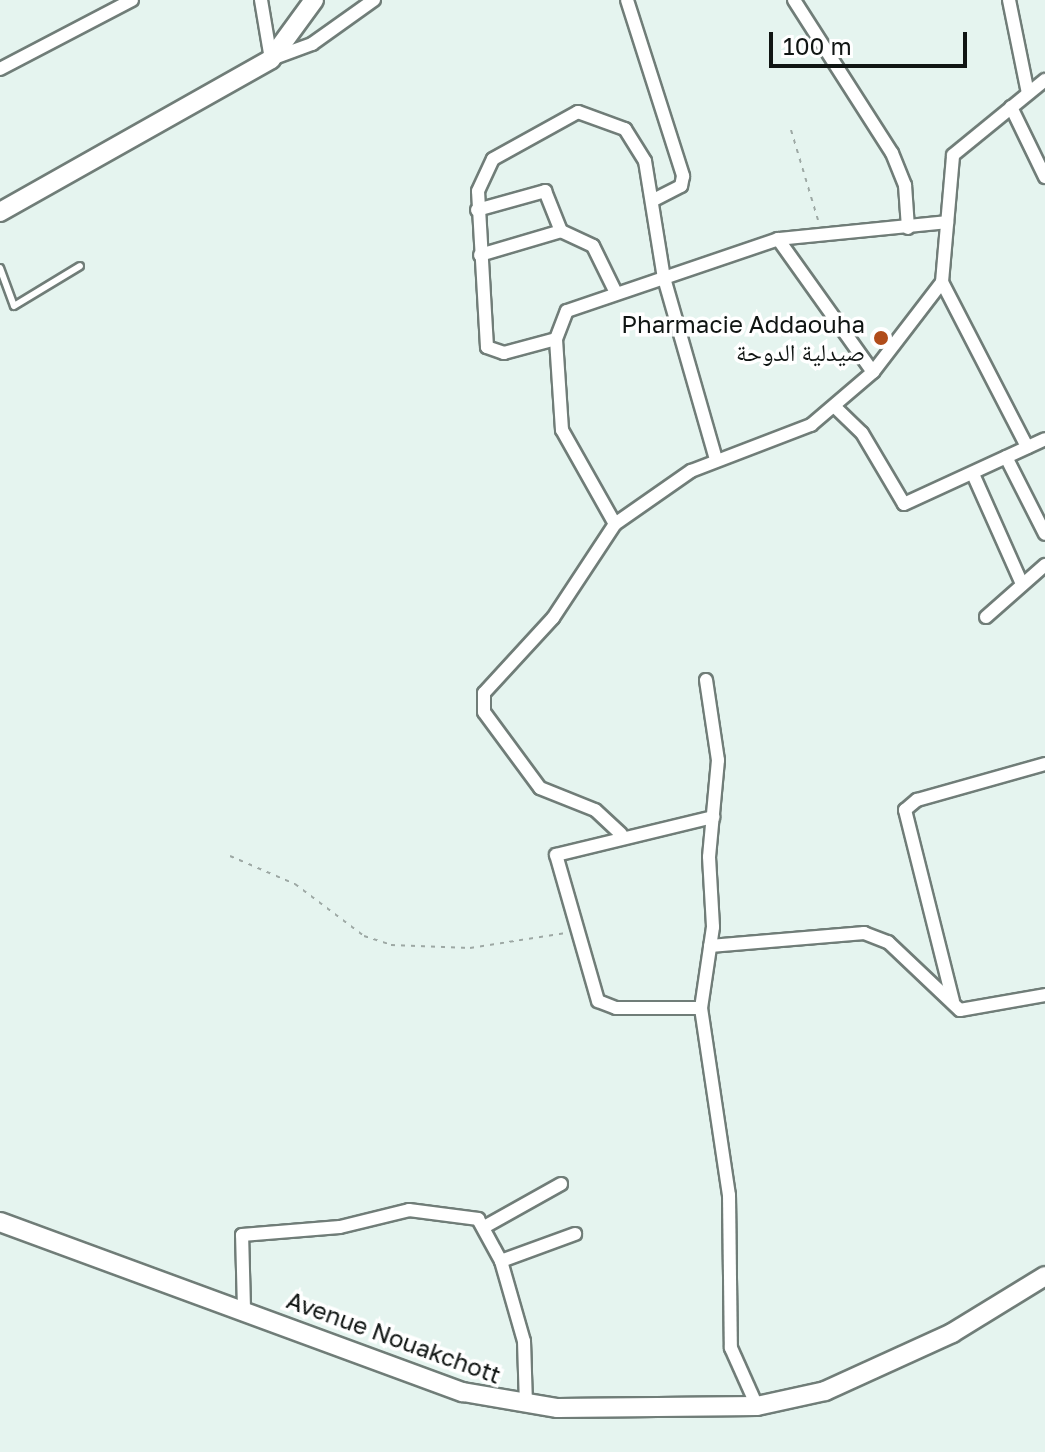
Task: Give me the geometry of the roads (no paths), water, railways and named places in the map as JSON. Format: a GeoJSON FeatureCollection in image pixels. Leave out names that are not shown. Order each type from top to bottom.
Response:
{"type":"FeatureCollection","features":[{"type":"Feature","properties":{"kind":"street"},"geometry":{"type":"LineString","coordinates":[[0,69],[132,0]]}},
{"type":"Feature","properties":{"kind":"street"},"geometry":{"type":"LineString","coordinates":[[261,0],[271,59]]}},
{"type":"Feature","properties":{"kind":"street"},"geometry":{"type":"LineString","coordinates":[[271,59],[314,0]]}},
{"type":"Feature","properties":{"kind":"street"},"geometry":{"type":"LineString","coordinates":[[1,210],[271,59],[312,44],[374,0]]}},
{"type":"Feature","properties":{"kind":"street"},"geometry":{"type":"LineString","coordinates":[[627,0],[683,176],[681,186],[654,200]]}},
{"type":"Feature","properties":{"kind":"street"},"geometry":{"type":"LineString","coordinates":[[794,0],[892,153],[905,185],[908,228]]}},
{"type":"Feature","properties":{"kind":"street"},"geometry":{"type":"LineString","coordinates":[[1009,0],[1028,93]]}},
{"type":"Feature","properties":{"kind":"street"},"geometry":{"type":"LineString","coordinates":[[1027,447],[942,282],[953,155],[1045,80]]}},
{"type":"Feature","properties":{"kind":"street"},"geometry":{"type":"LineString","coordinates":[[1011,107],[1045,177]]}},
{"type":"Feature","properties":{"kind":"street"},"geometry":{"type":"LineString","coordinates":[[556,339],[490,351],[477,210],[484,167],[578,112],[608,119],[638,143],[654,200],[664,278],[716,459]]}},
{"type":"Feature","properties":{"kind":"street"},"geometry":{"type":"LineString","coordinates":[[477,210],[545,191],[561,231]]}},
{"type":"Feature","properties":{"kind":"street"},"geometry":{"type":"LineString","coordinates":[[615,524],[565,440],[556,339],[567,311],[778,239],[947,222]]}},
{"type":"Feature","properties":{"kind":"street"},"geometry":{"type":"LineString","coordinates":[[480,255],[561,231],[593,246],[616,293]]}},
{"type":"Feature","properties":{"kind":"street"},"geometry":{"type":"LineString","coordinates":[[778,239],[873,372]]}},
{"type":"Feature","properties":{"kind":"street"},"geometry":{"type":"LineString","coordinates":[[621,834],[595,810],[540,788],[481,706],[493,680],[553,618],[615,524],[716,459],[801,431],[835,407],[873,372],[942,282]]}},
{"type":"Feature","properties":{"kind":"street"},"geometry":{"type":"LineString","coordinates":[[835,407],[862,433],[904,504],[1027,447],[1044,443]]}},
{"type":"Feature","properties":{"kind":"street"},"geometry":{"type":"LineString","coordinates":[[1006,457],[1045,534]]}},
{"type":"Feature","properties":{"kind":"street"},"geometry":{"type":"LineString","coordinates":[[973,474],[1022,584]]}},
{"type":"Feature","properties":{"kind":"street"},"geometry":{"type":"LineString","coordinates":[[986,617],[1045,565]]}},
{"type":"Feature","properties":{"kind":"street"},"geometry":{"type":"LineString","coordinates":[[706,680],[718,760],[713,817],[710,946],[701,1008],[729,1195],[731,1348],[757,1406]]}},
{"type":"Feature","properties":{"kind":"street"},"geometry":{"type":"LineString","coordinates":[[954,1005],[905,810],[917,800],[1045,764]]}},
{"type":"Feature","properties":{"kind":"street"},"geometry":{"type":"LineString","coordinates":[[701,1008],[602,1005],[573,932],[556,855],[621,834],[713,817]]}},
{"type":"Feature","properties":{"kind":"street"},"geometry":{"type":"LineString","coordinates":[[710,946],[845,932],[877,936],[954,1005],[967,1011],[1045,995]]}},
{"type":"Feature","properties":{"kind":"street"},"geometry":{"type":"LineString","coordinates":[[244,1309],[242,1235],[340,1227],[419,1210],[486,1226],[561,1184]]}},
{"type":"Feature","properties":{"kind":"street","name":"Avenue Nouakchott"},"geometry":{"type":"LineString","coordinates":[[0,1222],[244,1309],[463,1392],[526,1405],[757,1406],[864,1374],[1045,1276]]}},
{"type":"Feature","properties":{"kind":"street"},"geometry":{"type":"LineString","coordinates":[[486,1226],[501,1261],[524,1341],[526,1405]]}},
{"type":"Feature","properties":{"kind":"street"},"geometry":{"type":"LineString","coordinates":[[501,1261],[575,1234]]}},
{"type":"Feature","properties":{"kind":"lane"},"geometry":{"type":"LineString","coordinates":[[0,268],[14,306],[80,266]]}},
{"type":"Feature","properties":{"kind":"place","name":"Pharmacie Addaouha صيدلية الدوحة"},"geometry":{"type":"Point","coordinates":[881,338]}}]}
